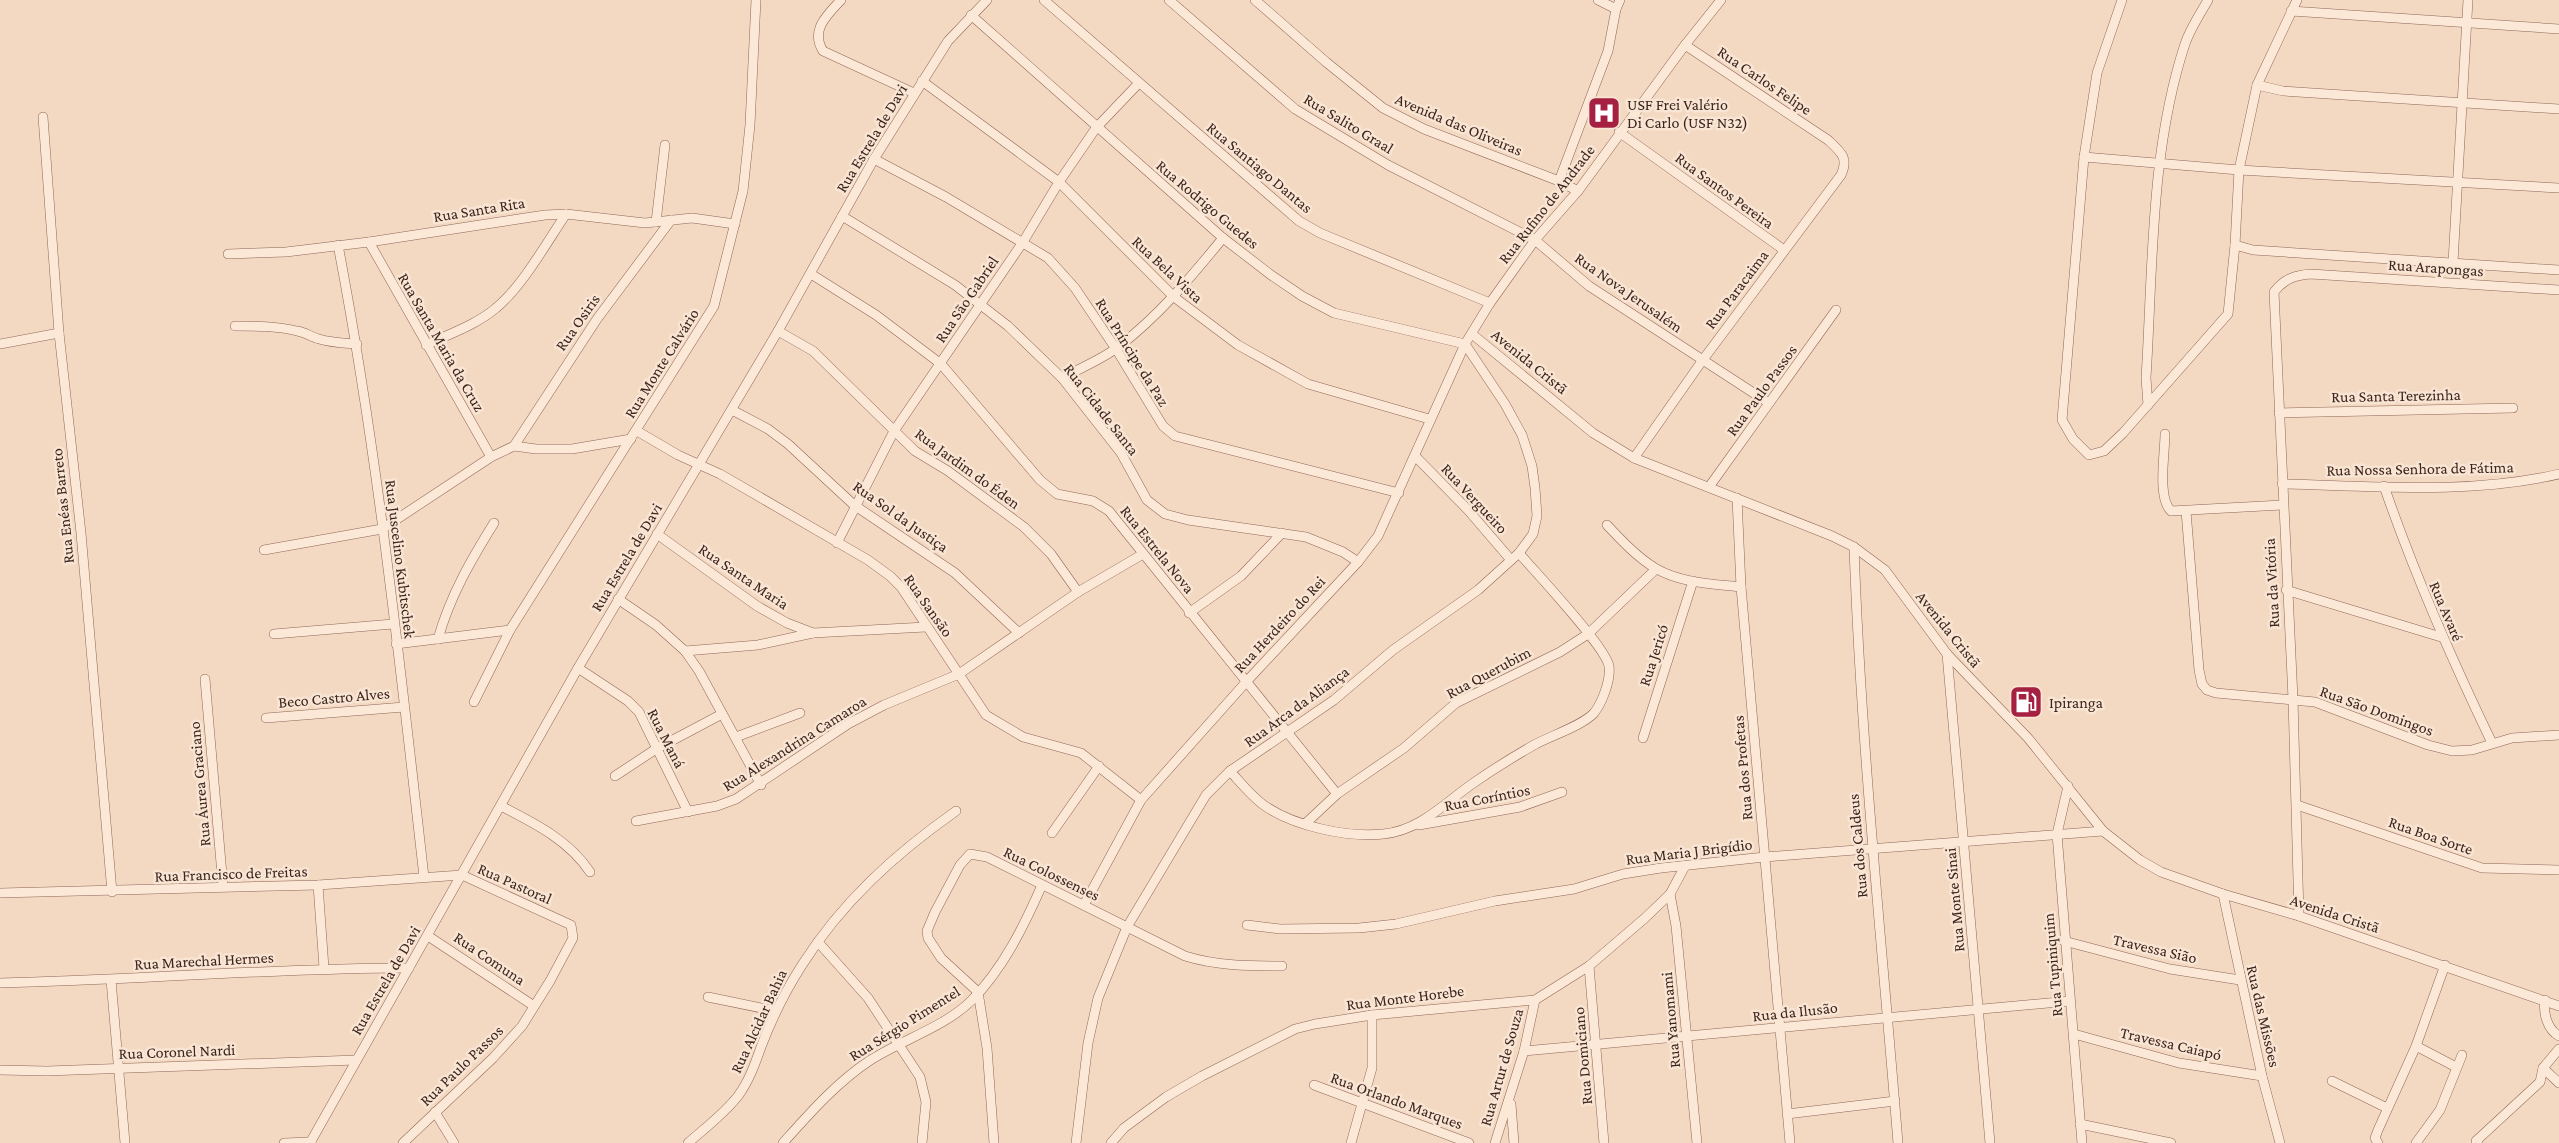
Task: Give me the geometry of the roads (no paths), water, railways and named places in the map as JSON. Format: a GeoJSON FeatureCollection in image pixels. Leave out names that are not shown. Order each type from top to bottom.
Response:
{"type":"FeatureCollection","features":[{"type":"Feature","properties":{"kind":"street","name":"Rua Monte Calvário"},"geometry":{"type":"LineString","coordinates":[[474,702],[510,630],[714,306],[743,191],[750,125],[756,0]]}},
{"type":"Feature","properties":{"kind":"street"},"geometry":{"type":"LineString","coordinates":[[841,0],[819,26],[819,44],[823,51],[914,93]]}},
{"type":"Feature","properties":{"kind":"street","name":"Rua Estrela de Davi"},"geometry":{"type":"LineString","coordinates":[[311,1142],[578,668],[778,331],[874,159],[948,41],[970,15],[987,0]]}},
{"type":"Feature","properties":{"kind":"street","name":"Rua Santiago Dantas"},"geometry":{"type":"LineString","coordinates":[[1044,0],[1138,84],[1299,221],[1320,233],[1490,303]]}},
{"type":"Feature","properties":{"kind":"street","name":"Rua Salito Graal"},"geometry":{"type":"LineString","coordinates":[[1169,0],[1295,109],[1388,165],[1535,240]]}},
{"type":"Feature","properties":{"kind":"street","name":"Avenida das Oliveiras"},"geometry":{"type":"LineString","coordinates":[[1255,0],[1383,108],[1424,129],[1559,181],[1578,191]]}},
{"type":"Feature","properties":{"kind":"street"},"geometry":{"type":"LineString","coordinates":[[1559,181],[1608,51],[1618,4],[1598,0]]}},
{"type":"Feature","properties":{"kind":"street","name":"Rua Rufino de Andrade"},"geometry":{"type":"LineString","coordinates":[[1465,344],[1490,303],[1535,240],[1578,191],[1619,132],[1721,0]]}},
{"type":"Feature","properties":{"kind":"street"},"geometry":{"type":"LineString","coordinates":[[2122,0],[2097,73],[2084,157],[2062,420],[2073,438],[2089,455],[2104,450],[2148,405],[2228,314],[2239,170],[2257,85],[2296,0]]}},
{"type":"Feature","properties":{"kind":"street"},"geometry":{"type":"LineString","coordinates":[[2148,405],[2146,378],[2159,163],[2164,125],[2185,43],[2208,0]]}},
{"type":"Feature","properties":{"kind":"street"},"geometry":{"type":"LineString","coordinates":[[2453,262],[2468,0]]}},
{"type":"Feature","properties":{"kind":"street"},"geometry":{"type":"LineString","coordinates":[[2291,11],[2467,21],[2559,29]]}},
{"type":"Feature","properties":{"kind":"street","name":"Rua Rodrigo Guedes"},"geometry":{"type":"LineString","coordinates":[[970,15],[1223,238],[1302,296],[1334,313],[1465,344]]}},
{"type":"Feature","properties":{"kind":"street","name":"Rua Carlos Felipe"},"geometry":{"type":"LineString","coordinates":[[1685,45],[1828,140]]}},
{"type":"Feature","properties":{"kind":"street","name":"Rua Bela Vista"},"geometry":{"type":"LineString","coordinates":[[922,81],[1059,182],[1174,297],[1238,345],[1308,384],[1429,419]]}},
{"type":"Feature","properties":{"kind":"street","name":"Rua São Gabriel"},"geometry":{"type":"LineString","coordinates":[[837,543],[854,505],[894,431],[1023,242],[1059,182],[1096,128],[1138,84]]}},
{"type":"Feature","properties":{"kind":"street"},"geometry":{"type":"LineString","coordinates":[[2257,85],[2283,91],[2559,108]]}},
{"type":"Feature","properties":{"kind":"street","name":"Rua Enéas Barreto"},"geometry":{"type":"LineString","coordinates":[[43,117],[59,333],[81,533],[112,892]]}},
{"type":"Feature","properties":{"kind":"street","name":"Rua Santos Pereira"},"geometry":{"type":"LineString","coordinates":[[1619,132],[1784,250]]}},
{"type":"Feature","properties":{"kind":"street","name":"Rua Paracaima"},"geometry":{"type":"LineString","coordinates":[[1634,458],[1701,361],[1841,175],[1845,166],[1845,158],[1841,151],[1828,140]]}},
{"type":"Feature","properties":{"kind":"street"},"geometry":{"type":"LineString","coordinates":[[656,222],[665,145]]}},
{"type":"Feature","properties":{"kind":"street"},"geometry":{"type":"LineString","coordinates":[[2084,157],[2239,170],[2559,188]]}},
{"type":"Feature","properties":{"kind":"street","name":"Rua Príncipe da Paz"},"geometry":{"type":"LineString","coordinates":[[874,159],[1048,258],[1068,281],[1116,349],[1163,426],[1175,436],[1399,493]]}},
{"type":"Feature","properties":{"kind":"street","name":"Rua Santa Rita"},"geometry":{"type":"LineString","coordinates":[[228,255],[286,252],[369,242],[522,217],[566,214],[617,222],[714,219],[735,224]]}},
{"type":"Feature","properties":{"kind":"street"},"geometry":{"type":"LineString","coordinates":[[426,345],[497,308],[513,290],[566,214]]}},
{"type":"Feature","properties":{"kind":"street","name":"Rua Cidade Santa"},"geometry":{"type":"LineString","coordinates":[[842,216],[955,285],[980,303],[1062,378],[1120,453],[1148,500],[1165,514],[1188,520],[1306,537],[1325,544],[1358,562]]}},
{"type":"Feature","properties":{"kind":"street","name":"Rua Osiris"},"geometry":{"type":"LineString","coordinates":[[514,446],[597,319],[671,220]]}},
{"type":"Feature","properties":{"kind":"street"},"geometry":{"type":"LineString","coordinates":[[1062,378],[1116,349],[1174,297],[1223,238]]}},
{"type":"Feature","properties":{"kind":"street","name":"Rua Nova Jerusalém"},"geometry":{"type":"LineString","coordinates":[[1535,240],[1590,286],[1701,361],[1770,404]]}},
{"type":"Feature","properties":{"kind":"street","name":"Rua Santa Maria da Cruz"},"geometry":{"type":"LineString","coordinates":[[369,242],[490,457]]}},
{"type":"Feature","properties":{"kind":"street","name":"Rua Juscelino Kubitschek"},"geometry":{"type":"LineString","coordinates":[[338,245],[357,344],[424,878]]}},
{"type":"Feature","properties":{"kind":"street"},"geometry":{"type":"LineString","coordinates":[[2235,245],[2253,250],[2559,270]]}},
{"type":"Feature","properties":{"kind":"street","name":"Rua Estrela Nova"},"geometry":{"type":"LineString","coordinates":[[811,274],[876,315],[941,364],[981,408],[1040,480],[1057,494],[1093,501],[1109,511],[1337,794]]}},
{"type":"Feature","properties":{"kind":"street","name":"Rua da Vitória"},"geometry":{"type":"LineString","coordinates":[[2299,916],[2293,699],[2282,505],[2274,292],[2287,279],[2299,274],[2311,274]]}},
{"type":"Feature","properties":{"kind":"street","name":"Rua Arapongas"},"geometry":{"type":"LineString","coordinates":[[2311,274],[2559,290]]}},
{"type":"Feature","properties":{"kind":"street","name":"Rua Paulo Passos"},"geometry":{"type":"LineString","coordinates":[[1709,486],[1836,310]]}},
{"type":"Feature","properties":{"kind":"street"},"geometry":{"type":"LineString","coordinates":[[235,326],[281,328],[300,331],[332,342],[357,344]]}},
{"type":"Feature","properties":{"kind":"street","name":"Rua Jardim do Éden"},"geometry":{"type":"LineString","coordinates":[[778,331],[813,351],[915,451],[948,471],[1024,527],[1051,554],[1078,592]]}},
{"type":"Feature","properties":{"kind":"street"},"geometry":{"type":"LineString","coordinates":[[0,344],[59,333]]}},
{"type":"Feature","properties":{"kind":"street","name":"Avenida Cristã"},"geometry":{"type":"LineString","coordinates":[[1472,334],[1593,432],[1634,458],[1709,486],[1854,547],[1885,570],[1947,654],[2028,738],[2103,831],[2133,855],[2161,873],[2299,916],[2559,1006]]}},
{"type":"Feature","properties":{"kind":"street","name":"Rua Herdeiro do Rei"},"geometry":{"type":"LineString","coordinates":[[1084,905],[1141,800],[1246,681],[1358,562],[1378,536],[1399,493],[1429,419],[1465,344]]}},
{"type":"Feature","properties":{"kind":"street","name":"Rua Arca da Aliança"},"geometry":{"type":"LineString","coordinates":[[1076,1143],[1092,1019],[1098,999],[1127,927],[1190,818],[1217,781],[1334,700],[1393,650],[1469,597],[1519,553],[1533,534],[1537,516],[1532,466],[1522,435],[1505,404],[1465,344]]}},
{"type":"Feature","properties":{"kind":"street","name":"Rua Santa Terezinha"},"geometry":{"type":"LineString","coordinates":[[2279,413],[2513,408]]}},
{"type":"Feature","properties":{"kind":"street","name":"Rua Sol da Justiça"},"geometry":{"type":"LineString","coordinates":[[732,410],[768,429],[788,444],[854,505],[955,573],[1018,633]]}},
{"type":"Feature","properties":{"kind":"street"},"geometry":{"type":"LineString","coordinates":[[2165,434],[2164,501],[2171,511],[2282,505]]}},
{"type":"Feature","properties":{"kind":"street"},"geometry":{"type":"LineString","coordinates":[[264,550],[382,529],[490,457],[514,446],[536,449],[572,449],[634,435]]}},
{"type":"Feature","properties":{"kind":"street","name":"Rua Sansão"},"geometry":{"type":"LineString","coordinates":[[634,435],[720,474],[890,576],[913,604],[986,715],[1023,737],[1081,753],[1141,800]]}},
{"type":"Feature","properties":{"kind":"street","name":"Rua Vergueiro"},"geometry":{"type":"LineString","coordinates":[[1415,456],[1468,510],[1511,560]]}},
{"type":"Feature","properties":{"kind":"street","name":"Rua Nossa Senhora de Fátima"},"geometry":{"type":"LineString","coordinates":[[2282,484],[2461,486],[2519,482],[2559,474]]}},
{"type":"Feature","properties":{"kind":"street","name":"Rua Avaré"},"geometry":{"type":"LineString","coordinates":[[2384,486],[2408,556],[2441,637],[2492,743]]}},
{"type":"Feature","properties":{"kind":"street","name":"Rua dos Profetas"},"geometry":{"type":"LineString","coordinates":[[1737,498],[1741,587],[1790,1143]]}},
{"type":"Feature","properties":{"kind":"street","name":"Rua São Domingos"},"geometry":{"type":"LineString","coordinates":[[2186,511],[2199,670],[2202,684],[2207,690],[2216,693],[2293,699],[2325,706],[2428,745],[2452,751],[2472,750],[2512,738],[2559,735]]}},
{"type":"Feature","properties":{"kind":"street"},"geometry":{"type":"LineString","coordinates":[[438,639],[456,588],[494,523]]}},
{"type":"Feature","properties":{"kind":"street"},"geometry":{"type":"LineString","coordinates":[[1606,525],[1656,569],[1693,581],[1741,587]]}},
{"type":"Feature","properties":{"kind":"street"},"geometry":{"type":"LineString","coordinates":[[1190,613],[1241,576],[1282,533]]}},
{"type":"Feature","properties":{"kind":"street","name":"Rua Santa Maria"},"geometry":{"type":"LineString","coordinates":[[657,534],[757,606],[787,623],[813,633],[926,627]]}},
{"type":"Feature","properties":{"kind":"street","name":"Rua dos Caldeus"},"geometry":{"type":"LineString","coordinates":[[1854,547],[1857,640],[1872,848],[1898,1143]]}},
{"type":"Feature","properties":{"kind":"street"},"geometry":{"type":"LineString","coordinates":[[1230,771],[1263,805],[1280,815],[1305,824],[1370,835],[1393,833],[1416,825],[1520,753],[1593,714],[1606,688],[1610,668],[1603,652],[1519,553]]}},
{"type":"Feature","properties":{"kind":"street","name":"Rua Alexandrina Camaroa"},"geometry":{"type":"LineString","coordinates":[[636,821],[688,812],[736,799],[761,785],[814,745],[848,724],[884,705],[959,674],[1078,592],[1143,554]]}},
{"type":"Feature","properties":{"kind":"street","name":"Rua Querubim"},"geometry":{"type":"LineString","coordinates":[[1305,824],[1337,794],[1404,748],[1456,704],[1560,652],[1588,634],[1656,569]]}},
{"type":"Feature","properties":{"kind":"street","name":"Rua Jericó"},"geometry":{"type":"LineString","coordinates":[[1642,738],[1693,581]]}},
{"type":"Feature","properties":{"kind":"street"},"geometry":{"type":"LineString","coordinates":[[2286,590],[2441,637]]}},
{"type":"Feature","properties":{"kind":"street"},"geometry":{"type":"LineString","coordinates":[[618,599],[656,625],[685,651],[699,671],[761,785]]}},
{"type":"Feature","properties":{"kind":"street"},"geometry":{"type":"LineString","coordinates":[[274,634],[393,624]]}},
{"type":"Feature","properties":{"kind":"street"},"geometry":{"type":"LineString","coordinates":[[396,644],[510,630]]}},
{"type":"Feature","properties":{"kind":"street"},"geometry":{"type":"LineString","coordinates":[[685,651],[758,645],[813,633]]}},
{"type":"Feature","properties":{"kind":"street","name":"Rua Monte Sinai"},"geometry":{"type":"LineString","coordinates":[[1947,654],[1990,1143]]}},
{"type":"Feature","properties":{"kind":"street","name":"Rua Maná"},"geometry":{"type":"LineString","coordinates":[[578,668],[628,700],[639,712],[688,812]]}},
{"type":"Feature","properties":{"kind":"street","name":"Rua Áurea Graciano"},"geometry":{"type":"LineString","coordinates":[[205,679],[224,886]]}},
{"type":"Feature","properties":{"kind":"street","name":"Beco Castro Alves"},"geometry":{"type":"LineString","coordinates":[[266,718],[404,706]]}},
{"type":"Feature","properties":{"kind":"street"},"geometry":{"type":"LineString","coordinates":[[736,737],[800,713]]}},
{"type":"Feature","properties":{"kind":"street"},"geometry":{"type":"LineString","coordinates":[[615,776],[656,749],[722,714]]}},
{"type":"Feature","properties":{"kind":"street"},"geometry":{"type":"LineString","coordinates":[[1052,833],[1099,766]]}},
{"type":"Feature","properties":{"kind":"street","name":"Rua Tupiniquim"},"geometry":{"type":"LineString","coordinates":[[2068,786],[2057,834],[2082,1143]]}},
{"type":"Feature","properties":{"kind":"street","name":"Rua Coríntios"},"geometry":{"type":"LineString","coordinates":[[1416,825],[1504,810],[1542,801],[1562,792]]}},
{"type":"Feature","properties":{"kind":"street","name":"Rua Boa Sorte"},"geometry":{"type":"LineString","coordinates":[[2297,805],[2482,868],[2559,870]]}},
{"type":"Feature","properties":{"kind":"street"},"geometry":{"type":"LineString","coordinates":[[501,806],[562,841],[590,872]]}},
{"type":"Feature","properties":{"kind":"street","name":"Rua Alcidar Bahia"},"geometry":{"type":"LineString","coordinates":[[688,1143],[738,1095],[754,1067],[776,1011],[818,942],[842,908],[916,841],[956,811]]}},
{"type":"Feature","properties":{"kind":"street","name":"Rua Maria J Brigídio"},"geometry":{"type":"LineString","coordinates":[[1247,926],[1280,929],[1359,928],[1396,924],[1495,901],[1574,889],[1623,874],[1661,868],[1872,848],[2103,831]]}},
{"type":"Feature","properties":{"kind":"street","name":"Rua Colossenses"},"geometry":{"type":"LineString","coordinates":[[978,992],[941,958],[928,938],[930,923],[960,865],[970,854],[978,854],[1185,956],[1205,962],[1232,965],[1282,966]]}},
{"type":"Feature","properties":{"kind":"street","name":"Rua Monte Horebe"},"geometry":{"type":"LineString","coordinates":[[1111,1143],[1124,1128],[1166,1097],[1276,1037],[1315,1024],[1372,1015],[1535,1000],[1590,966],[1670,894],[1685,866]]}},
{"type":"Feature","properties":{"kind":"street","name":"Rua Francisco de Freitas"},"geometry":{"type":"LineString","coordinates":[[0,893],[112,892],[224,886],[318,885],[462,875]]}},
{"type":"Feature","properties":{"kind":"street","name":"Rua Pastoral"},"geometry":{"type":"LineString","coordinates":[[462,875],[555,918]]}},
{"type":"Feature","properties":{"kind":"street"},"geometry":{"type":"LineString","coordinates":[[318,885],[324,968]]}},
{"type":"Feature","properties":{"kind":"street","name":"Rua Sérgio Pimentel"},"geometry":{"type":"LineString","coordinates":[[783,1143],[848,1076],[899,1044],[949,1018],[971,1000],[1017,937],[1042,885]]}},
{"type":"Feature","properties":{"kind":"street","name":"Rua Yanomami"},"geometry":{"type":"LineString","coordinates":[[1670,894],[1676,926],[1697,1143]]}},
{"type":"Feature","properties":{"kind":"street","name":"Rua das Missões"},"geometry":{"type":"LineString","coordinates":[[2223,894],[2240,980],[2280,1143]]}},
{"type":"Feature","properties":{"kind":"street","name":"Rua Paulo Passos"},"geometry":{"type":"LineString","coordinates":[[404,1143],[508,1042],[534,1006],[573,938],[571,925],[555,918]]}},
{"type":"Feature","properties":{"kind":"street","name":"Rua Comuna"},"geometry":{"type":"LineString","coordinates":[[428,936],[534,1006]]}},
{"type":"Feature","properties":{"kind":"street","name":"Travessa Sião"},"geometry":{"type":"LineString","coordinates":[[2064,941],[2170,969],[2240,980]]}},
{"type":"Feature","properties":{"kind":"street"},"geometry":{"type":"LineString","coordinates":[[818,942],[868,998],[915,1069],[924,1090],[926,1117],[922,1143]]}},
{"type":"Feature","properties":{"kind":"street"},"geometry":{"type":"LineString","coordinates":[[2378,1143],[2375,1138],[2378,1130],[2416,1046],[2445,965]]}},
{"type":"Feature","properties":{"kind":"street","name":"Rua Domiciano"},"geometry":{"type":"LineString","coordinates":[[1590,966],[1604,1143]]}},
{"type":"Feature","properties":{"kind":"street","name":"Rua Marechal Hermes"},"geometry":{"type":"LineString","coordinates":[[0,983],[111,980],[324,968],[409,968]]}},
{"type":"Feature","properties":{"kind":"street"},"geometry":{"type":"LineString","coordinates":[[111,980],[125,1143]]}},
{"type":"Feature","properties":{"kind":"street"},"geometry":{"type":"LineString","coordinates":[[978,992],[987,1048],[994,1143]]}},
{"type":"Feature","properties":{"kind":"street"},"geometry":{"type":"LineString","coordinates":[[708,997],[776,1011]]}},
{"type":"Feature","properties":{"kind":"street","name":"Rua Artur de Souza"},"geometry":{"type":"LineString","coordinates":[[1495,1143],[1524,1051],[1535,1000]]}},
{"type":"Feature","properties":{"kind":"street"},"geometry":{"type":"LineString","coordinates":[[2545,1000],[2543,1013],[2555,1034],[2559,1036]]}},
{"type":"Feature","properties":{"kind":"street","name":"Rua da Ilusão"},"geometry":{"type":"LineString","coordinates":[[1524,1051],[2070,1001]]}},
{"type":"Feature","properties":{"kind":"street"},"geometry":{"type":"LineString","coordinates":[[1351,1143],[1363,1104],[1373,1057],[1372,1015]]}},
{"type":"Feature","properties":{"kind":"street","name":"Travessa Caiapó"},"geometry":{"type":"LineString","coordinates":[[2074,1034],[2179,1063],[2262,1076]]}},
{"type":"Feature","properties":{"kind":"street"},"geometry":{"type":"LineString","coordinates":[[2416,1046],[2457,1067]]}},
{"type":"Feature","properties":{"kind":"street"},"geometry":{"type":"LineString","coordinates":[[2478,1143],[2476,1142],[2487,1131],[2540,1082],[2543,1068],[2559,1049]]}},
{"type":"Feature","properties":{"kind":"street"},"geometry":{"type":"LineString","coordinates":[[2416,1143],[2440,1110],[2462,1055]]}},
{"type":"Feature","properties":{"kind":"street","name":"Rua Coronel Nardi"},"geometry":{"type":"LineString","coordinates":[[0,1071],[356,1060]]}},
{"type":"Feature","properties":{"kind":"street"},"geometry":{"type":"LineString","coordinates":[[2543,1068],[2559,1083]]}},
{"type":"Feature","properties":{"kind":"street"},"geometry":{"type":"LineString","coordinates":[[2332,1081],[2387,1108]]}},
{"type":"Feature","properties":{"kind":"street","name":"Rua Orlando Marques"},"geometry":{"type":"LineString","coordinates":[[1314,1085],[1470,1143]]}},
{"type":"Feature","properties":{"kind":"street"},"geometry":{"type":"LineString","coordinates":[[1510,1098],[1514,1143]]}},
{"type":"Feature","properties":{"kind":"street"},"geometry":{"type":"LineString","coordinates":[[1787,1114],[1895,1101]]}},
{"type":"Feature","properties":{"kind":"street"},"geometry":{"type":"LineString","coordinates":[[435,1112],[454,1143]]}},
{"type":"Feature","properties":{"kind":"street"},"geometry":{"type":"LineString","coordinates":[[2080,1124],[2171,1143]]}},
{"type":"Feature","properties":{"kind":"street"},"geometry":{"type":"LineString","coordinates":[[284,1143],[311,1142]]}},
{"type":"Feature","properties":{"kind":"place","name":"USF Frei Valério Di Carlo (USF N32)"},"geometry":{"type":"Point","coordinates":[1604,113]}},
{"type":"Feature","properties":{"kind":"place","name":"Ipiranga"},"geometry":{"type":"Point","coordinates":[2026,702]}}]}
